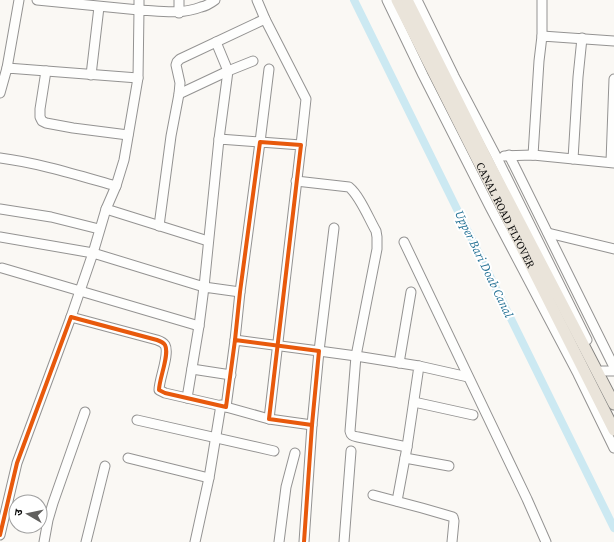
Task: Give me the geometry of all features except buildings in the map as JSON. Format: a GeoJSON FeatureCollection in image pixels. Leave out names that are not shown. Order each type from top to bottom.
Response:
{"type":"FeatureCollection","features":[{"type":"Feature","properties":{"kind":"main road","name":"CANAL ROAD FLYOVER"},"geometry":{"type":"LineString","coordinates":[[397,0],[614,430]]}},
{"type":"Feature","properties":{"kind":"main road","name":"CANAL ROAD FLYOVER"},"geometry":{"type":"LineString","coordinates":[[407,0],[486,158],[614,404]]}},
{"type":"Feature","properties":{"kind":"street"},"geometry":{"type":"LineString","coordinates":[[0,93],[7,68],[19,0]]}},
{"type":"Feature","properties":{"kind":"street"},"geometry":{"type":"LineString","coordinates":[[37,0],[139,10],[178,12],[203,7],[215,0]]}},
{"type":"Feature","properties":{"kind":"street"},"geometry":{"type":"LineString","coordinates":[[0,535],[17,463],[71,316],[99,229],[116,186],[124,160],[138,78],[139,0]]}},
{"type":"Feature","properties":{"kind":"street"},"geometry":{"type":"LineString","coordinates":[[178,12],[179,0]]}},
{"type":"Feature","properties":{"kind":"street"},"geometry":{"type":"LineString","coordinates":[[257,0],[265,20],[306,100],[269,419]]}},
{"type":"Feature","properties":{"kind":"street"},"geometry":{"type":"LineString","coordinates":[[387,0],[423,75],[490,207],[578,374],[614,448]]}},
{"type":"Feature","properties":{"kind":"street"},"geometry":{"type":"LineString","coordinates":[[417,0],[454,76],[496,156],[614,397]]}},
{"type":"Feature","properties":{"kind":"street"},"geometry":{"type":"LineString","coordinates":[[533,156],[542,36],[542,0]]}},
{"type":"Feature","properties":{"kind":"street"},"geometry":{"type":"LineString","coordinates":[[91,75],[99,6]]}},
{"type":"Feature","properties":{"kind":"street"},"geometry":{"type":"LineString","coordinates":[[159,226],[172,136],[180,94],[180,83],[176,65],[178,60],[265,20]]}},
{"type":"Feature","properties":{"kind":"street"},"geometry":{"type":"LineString","coordinates":[[542,36],[614,41]]}},
{"type":"Feature","properties":{"kind":"street"},"geometry":{"type":"LineString","coordinates":[[573,159],[582,38]]}},
{"type":"Feature","properties":{"kind":"street"},"geometry":{"type":"LineString","coordinates":[[187,398],[204,287],[219,140],[228,71],[216,42]]}},
{"type":"Feature","properties":{"kind":"street"},"geometry":{"type":"LineString","coordinates":[[180,94],[253,61]]}},
{"type":"Feature","properties":{"kind":"street"},"geometry":{"type":"LineString","coordinates":[[7,68],[138,78]]}},
{"type":"Feature","properties":{"kind":"street"},"geometry":{"type":"LineString","coordinates":[[195,542],[216,438],[231,375],[240,292],[269,69]]}},
{"type":"Feature","properties":{"kind":"street"},"geometry":{"type":"LineString","coordinates":[[46,71],[40,109],[40,117],[42,121],[73,128],[128,135]]}},
{"type":"Feature","properties":{"kind":"street"},"geometry":{"type":"LineString","coordinates":[[496,156],[533,156],[612,163],[614,79]]}},
{"type":"Feature","properties":{"kind":"street"},"geometry":{"type":"LineString","coordinates":[[219,140],[301,145]]}},
{"type":"Feature","properties":{"kind":"street"},"geometry":{"type":"LineString","coordinates":[[509,155],[614,367]]}},
{"type":"Feature","properties":{"kind":"street"},"geometry":{"type":"LineString","coordinates":[[0,158],[48,167],[116,186]]}},
{"type":"Feature","properties":{"kind":"street"},"geometry":{"type":"LineString","coordinates":[[296,181],[349,187],[353,190],[376,231],[377,249],[356,356],[350,431],[353,436],[407,447]]}},
{"type":"Feature","properties":{"kind":"street"},"geometry":{"type":"LineString","coordinates":[[0,209],[51,217],[99,229]]}},
{"type":"Feature","properties":{"kind":"street"},"geometry":{"type":"LineString","coordinates":[[106,209],[208,241]]}},
{"type":"Feature","properties":{"kind":"street"},"geometry":{"type":"LineString","coordinates":[[304,542],[319,351],[334,228]]}},
{"type":"Feature","properties":{"kind":"street"},"geometry":{"type":"LineString","coordinates":[[548,233],[614,249]]}},
{"type":"Feature","properties":{"kind":"street"},"geometry":{"type":"LineString","coordinates":[[0,237],[92,252],[204,287],[240,292]]}},
{"type":"Feature","properties":{"kind":"street"},"geometry":{"type":"LineString","coordinates":[[404,242],[546,542]]}},
{"type":"Feature","properties":{"kind":"street"},"geometry":{"type":"LineString","coordinates":[[2,268],[199,326]]}},
{"type":"Feature","properties":{"kind":"street"},"geometry":{"type":"LineString","coordinates":[[399,363],[411,292]]}},
{"type":"Feature","properties":{"kind":"street"},"geometry":{"type":"LineString","coordinates":[[71,316],[162,342],[166,347],[159,390],[165,393],[224,406],[269,419],[312,425]]}},
{"type":"Feature","properties":{"kind":"street"},"geometry":{"type":"LineString","coordinates":[[235,340],[419,366],[468,377]]}},
{"type":"Feature","properties":{"kind":"street"},"geometry":{"type":"LineString","coordinates":[[397,501],[419,366]]}},
{"type":"Feature","properties":{"kind":"street"},"geometry":{"type":"LineString","coordinates":[[192,369],[231,375]]}},
{"type":"Feature","properties":{"kind":"street"},"geometry":{"type":"LineString","coordinates":[[602,371],[614,371]]}},
{"type":"Feature","properties":{"kind":"street"},"geometry":{"type":"LineString","coordinates":[[414,402],[473,415]]}},
{"type":"Feature","properties":{"kind":"street"},"geometry":{"type":"LineString","coordinates":[[44,542],[53,502],[85,412]]}},
{"type":"Feature","properties":{"kind":"street"},"geometry":{"type":"LineString","coordinates":[[137,420],[274,450]]}},
{"type":"Feature","properties":{"kind":"street"},"geometry":{"type":"LineString","coordinates":[[344,542],[351,451]]}},
{"type":"Feature","properties":{"kind":"street"},"geometry":{"type":"LineString","coordinates":[[279,542],[286,487],[295,453]]}},
{"type":"Feature","properties":{"kind":"street"},"geometry":{"type":"LineString","coordinates":[[128,458],[209,478]]}},
{"type":"Feature","properties":{"kind":"street"},"geometry":{"type":"LineString","coordinates":[[405,458],[449,466]]}},
{"type":"Feature","properties":{"kind":"street"},"geometry":{"type":"LineString","coordinates":[[86,542],[105,466]]}},
{"type":"Feature","properties":{"kind":"street"},"geometry":{"type":"LineString","coordinates":[[373,495],[452,517],[454,520],[452,542]]}},
{"type":"Feature","properties":{"kind":"waterway","name":"Upper Bari Doab Canal"},"geometry":{"type":"LineString","coordinates":[[354,0],[614,528]]}},
{"type":"Feature","properties":{"kind":"cycle path"},"geometry":{"type":"LineString","coordinates":[[235,340],[260,142],[301,145],[269,419],[312,425]]}},
{"type":"Feature","properties":{"kind":"cycle path"},"geometry":{"type":"LineString","coordinates":[[0,535],[17,463],[71,317],[157,340],[163,343],[165,345],[166,354],[159,390],[165,393],[226,407],[235,340],[319,351],[304,542]]}}]}
